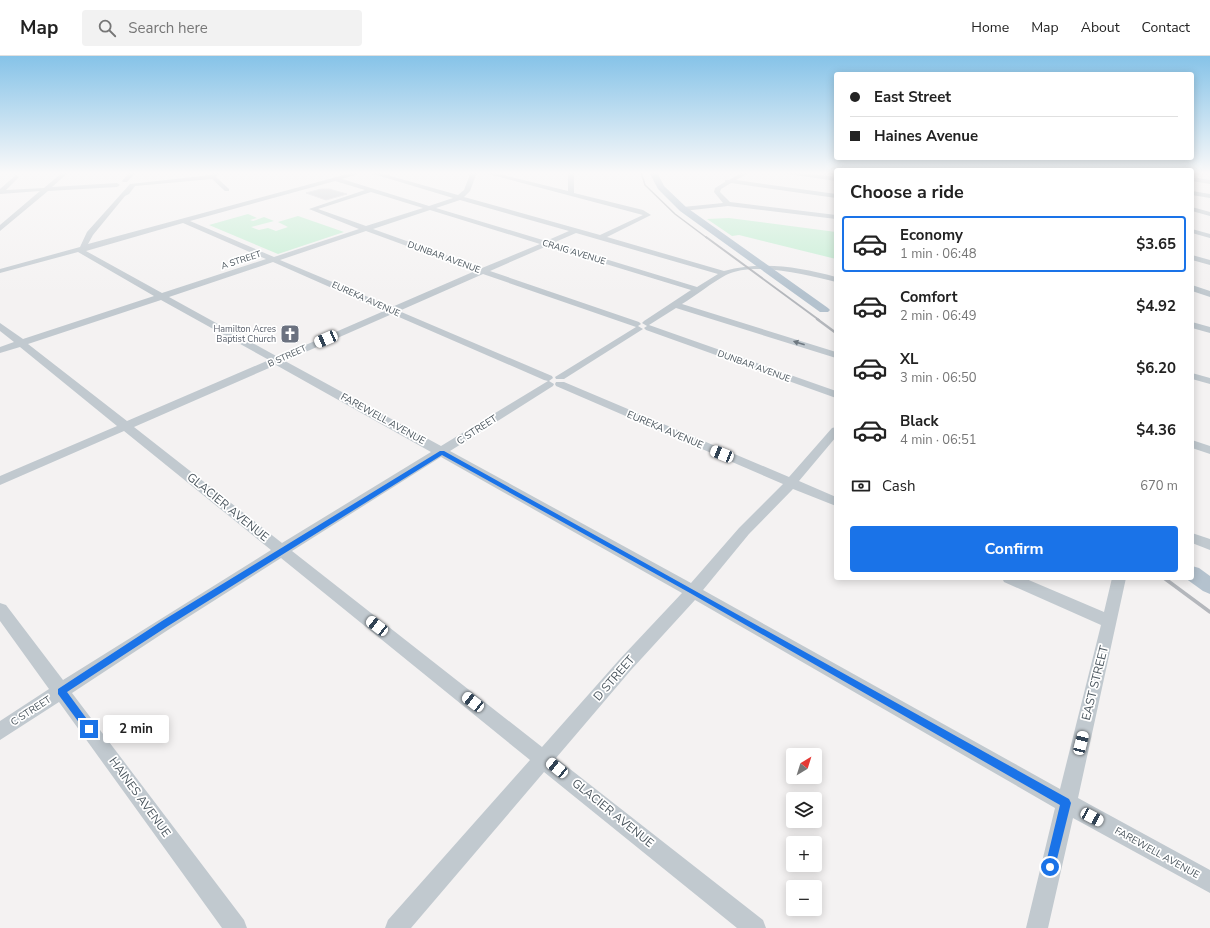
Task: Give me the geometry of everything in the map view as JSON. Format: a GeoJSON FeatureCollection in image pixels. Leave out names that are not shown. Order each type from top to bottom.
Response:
{"type":"FeatureCollection","features":[{"type":"Feature","properties":{"kind":"main road"},"geometry":{"type":"LineString","coordinates":[[688,213],[829,313]]}},
{"type":"Feature","properties":{"kind":"main road"},"geometry":{"type":"LineString","coordinates":[[1194,574],[1210,586]]}},
{"type":"Feature","properties":{"kind":"street"},"geometry":{"type":"LineString","coordinates":[[0,229],[19,213]]}},
{"type":"Feature","properties":{"kind":"street"},"geometry":{"type":"LineString","coordinates":[[83,248],[90,234],[108,213]]}},
{"type":"Feature","properties":{"kind":"street"},"geometry":{"type":"LineString","coordinates":[[0,271],[212,213]]}},
{"type":"Feature","properties":{"kind":"street","name":"DUNBAR AVENUE"},"geometry":{"type":"LineString","coordinates":[[322,213],[637,327]]}},
{"type":"Feature","properties":{"kind":"street","name":"A STREET"},"geometry":{"type":"LineString","coordinates":[[0,350],[414,213]]}},
{"type":"Feature","properties":{"kind":"street","name":"CRAIG AVENUE"},"geometry":{"type":"LineString","coordinates":[[445,213],[699,290]]}},
{"type":"Feature","properties":{"kind":"street"},"geometry":{"type":"LineString","coordinates":[[510,213],[724,273],[765,268],[802,271],[834,279]]}},
{"type":"Feature","properties":{"kind":"street"},"geometry":{"type":"LineString","coordinates":[[600,238],[648,215],[644,213]]}},
{"type":"Feature","properties":{"kind":"street"},"geometry":{"type":"LineString","coordinates":[[800,213],[834,217]]}},
{"type":"Feature","properties":{"kind":"street","name":"EUREKA AVENUE"},"geometry":{"type":"LineString","coordinates":[[184,221],[834,501]]}},
{"type":"Feature","properties":{"kind":"street","name":"B STREET"},"geometry":{"type":"LineString","coordinates":[[0,481],[575,231]]}},
{"type":"Feature","properties":{"kind":"street"},"geometry":{"type":"LineString","coordinates":[[1194,232],[1210,236]]}},
{"type":"Feature","properties":{"kind":"street","name":"FAREWELL AVENUE"},"geometry":{"type":"LineString","coordinates":[[83,248],[82,252],[692,591],[1066,803],[1210,882]]}},
{"type":"Feature","properties":{"kind":"street"},"geometry":{"type":"LineString","coordinates":[[1194,258],[1210,263]]}},
{"type":"Feature","properties":{"kind":"street"},"geometry":{"type":"LineString","coordinates":[[637,327],[648,326],[676,305],[724,273]]}},
{"type":"Feature","properties":{"kind":"street"},"geometry":{"type":"LineString","coordinates":[[1194,289],[1210,294]]}},
{"type":"Feature","properties":{"kind":"street"},"geometry":{"type":"LineString","coordinates":[[676,305],[834,354]]}},
{"type":"Feature","properties":{"kind":"street","name":"GLACIER AVENUE"},"geometry":{"type":"LineString","coordinates":[[0,326],[218,497],[283,551],[545,758],[756,928]]}},
{"type":"Feature","properties":{"kind":"street","name":"DUNBAR AVENUE"},"geometry":{"type":"LineString","coordinates":[[648,326],[834,394]]}},
{"type":"Feature","properties":{"kind":"street"},"geometry":{"type":"LineString","coordinates":[[1194,326],[1210,330]]}},
{"type":"Feature","properties":{"kind":"street","name":"C STREET"},"geometry":{"type":"LineString","coordinates":[[0,731],[165,623],[442,452],[637,327]]}},
{"type":"Feature","properties":{"kind":"street"},"geometry":{"type":"LineString","coordinates":[[1194,377],[1210,381]]}},
{"type":"Feature","properties":{"kind":"street","name":"D STREET"},"geometry":{"type":"LineString","coordinates":[[396,928],[625,665],[744,531],[791,483],[834,432]]}},
{"type":"Feature","properties":{"kind":"street"},"geometry":{"type":"LineString","coordinates":[[1194,445],[1210,450]]}},
{"type":"Feature","properties":{"kind":"street"},"geometry":{"type":"LineString","coordinates":[[1194,539],[1210,545]]}},
{"type":"Feature","properties":{"kind":"street"},"geometry":{"type":"LineString","coordinates":[[1014,580],[1110,622]]}},
{"type":"Feature","properties":{"kind":"street","name":"EAST STREET"},"geometry":{"type":"LineString","coordinates":[[1037,928],[1110,622],[1119,580]]}},
{"type":"Feature","properties":{"kind":"street","name":"HAINES AVENUE"},"geometry":{"type":"LineString","coordinates":[[0,609],[236,928]]}},
{"type":"Feature","properties":{"kind":"green space"},"geometry":{"type":"Polygon","coordinates":[[[248,214],[257,218],[250,220],[253,221],[264,217],[274,221],[251,227],[259,230],[268,228],[276,231],[288,227],[278,222],[298,216],[344,232],[278,254],[209,225],[248,214]]]}},
{"type":"Feature","properties":{"kind":"green space"},"geometry":{"type":"Polygon","coordinates":[[[729,218],[834,232],[834,259],[739,235],[732,236],[707,219],[729,218]]]}},
{"type":"Feature","properties":{"kind":"railway"},"geometry":{"type":"LineString","coordinates":[[674,213],[707,238]]}},
{"type":"Feature","properties":{"kind":"railway"},"geometry":{"type":"LineString","coordinates":[[706,237],[819,320]]}},
{"type":"Feature","properties":{"kind":"railway"},"geometry":{"type":"LineString","coordinates":[[817,319],[834,332]]}},
{"type":"Feature","properties":{"kind":"railway"},"geometry":{"type":"LineString","coordinates":[[1167,580],[1210,612]]}},
{"type":"Feature","properties":{"kind":"place","name":"Hamilton Acres Baptist Church"},"geometry":{"type":"Point","coordinates":[290,334]}},
{"type":"Feature","properties":{"kind":"route"},"geometry":{"type":"LineString","coordinates":[[89,729],[61,692],[165,623],[442,452],[692,591],[1066,803],[1050,867]]}}]}
